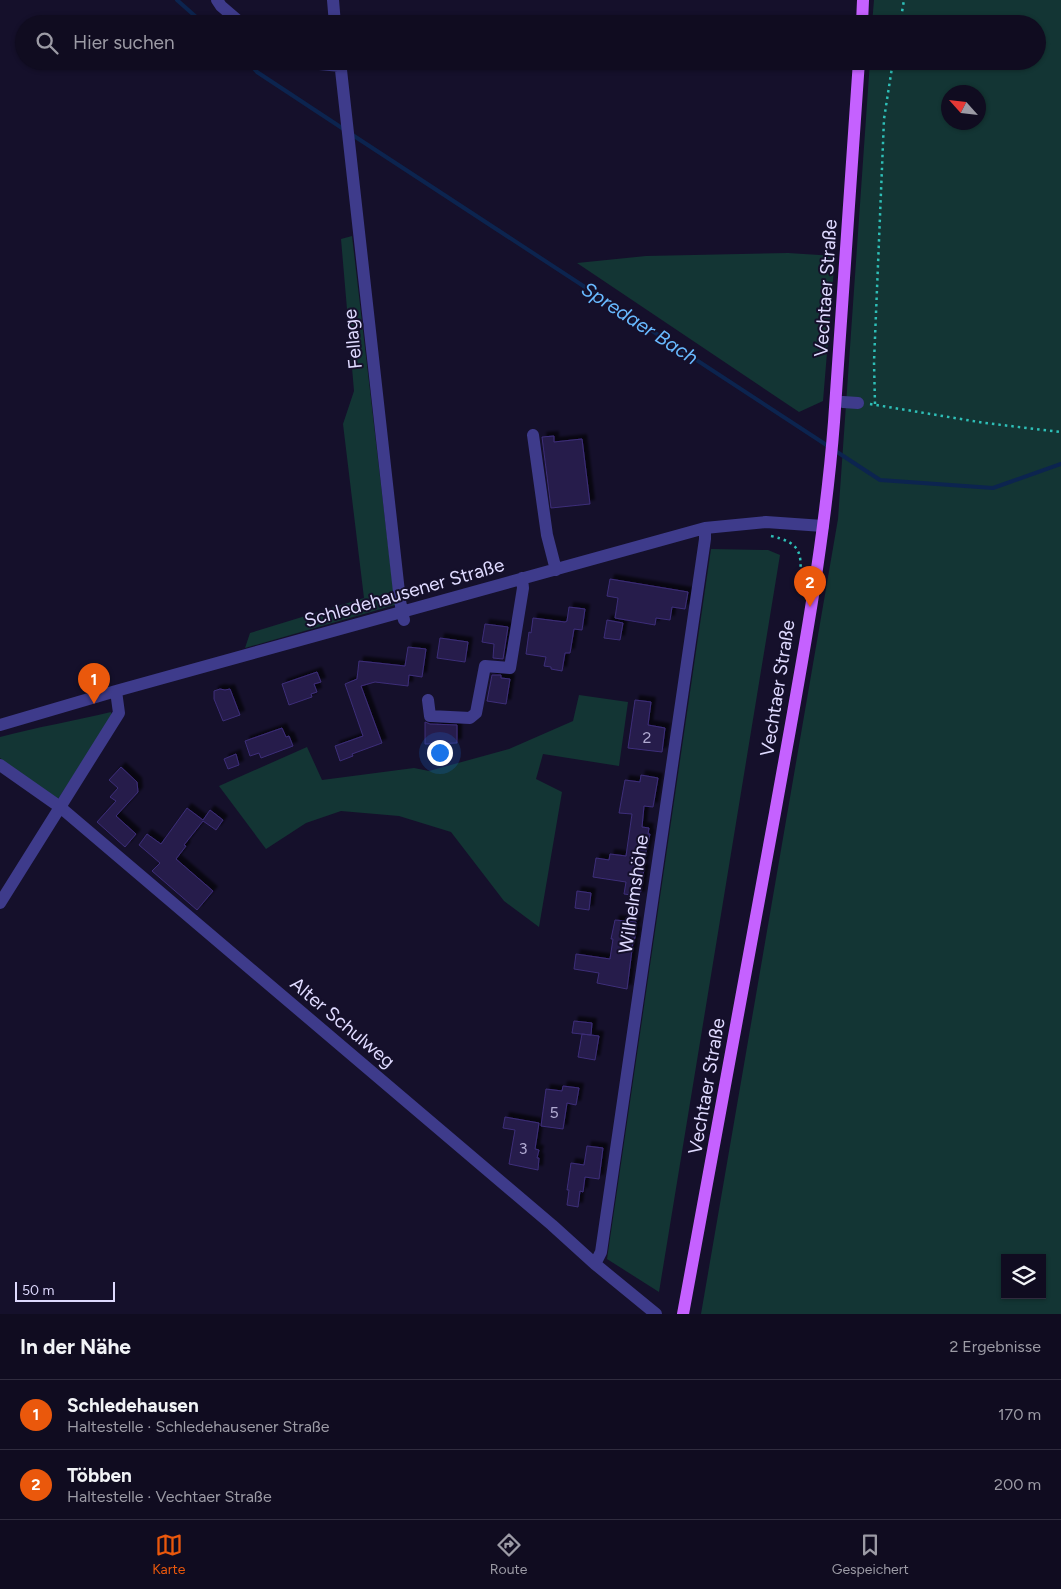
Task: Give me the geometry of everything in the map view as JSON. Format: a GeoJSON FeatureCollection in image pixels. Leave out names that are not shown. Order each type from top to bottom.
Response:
{"type":"FeatureCollection","features":[{"type":"Feature","properties":{"kind":"main road"},"geometry":{"type":"LineString","coordinates":[[862,15],[863,0]]}},
{"type":"Feature","properties":{"kind":"main road","name":"Vechtaer Straße"},"geometry":{"type":"LineString","coordinates":[[683,1314],[790,729],[823,526],[830,476],[859,70]]}},
{"type":"Feature","properties":{"kind":"street"},"geometry":{"type":"LineString","coordinates":[[217,0],[232,15]]}},
{"type":"Feature","properties":{"kind":"street"},"geometry":{"type":"LineString","coordinates":[[333,0],[334,15]]}},
{"type":"Feature","properties":{"kind":"street","name":"Fellage"},"geometry":{"type":"LineString","coordinates":[[341,70],[403,616]]}},
{"type":"Feature","properties":{"kind":"street"},"geometry":{"type":"LineString","coordinates":[[843,402],[858,403]]}},
{"type":"Feature","properties":{"kind":"street"},"geometry":{"type":"LineString","coordinates":[[533,435],[547,535],[556,570]]}},
{"type":"Feature","properties":{"kind":"street","name":"Schledehausener Straße"},"geometry":{"type":"LineString","coordinates":[[0,725],[116,691],[403,616],[522,578],[705,528],[766,522],[823,526]]}},
{"type":"Feature","properties":{"kind":"street","name":"Wilhelmshöhe"},"geometry":{"type":"LineString","coordinates":[[595,1264],[601,1252],[705,528]]}},
{"type":"Feature","properties":{"kind":"street"},"geometry":{"type":"LineString","coordinates":[[428,700],[430,716],[470,718],[476,713],[485,666],[510,668],[523,588],[522,578]]}},
{"type":"Feature","properties":{"kind":"street"},"geometry":{"type":"LineString","coordinates":[[0,903],[119,713],[116,691]]}},
{"type":"Feature","properties":{"kind":"street","name":"Alter Schulweg"},"geometry":{"type":"LineString","coordinates":[[0,765],[60,807],[656,1314]]}},
{"type":"Feature","properties":{"kind":"path"},"geometry":{"type":"LineString","coordinates":[[902,15],[904,0]]}},
{"type":"Feature","properties":{"kind":"path"},"geometry":{"type":"LineString","coordinates":[[876,404],[874,362],[884,119],[892,70]]}},
{"type":"Feature","properties":{"kind":"path"},"geometry":{"type":"LineString","coordinates":[[858,403],[876,404],[985,423],[1061,432]]}},
{"type":"Feature","properties":{"kind":"green space"},"geometry":{"type":"Polygon","coordinates":[[[874,0],[1061,0],[1061,1314],[701,1314],[838,519],[869,70],[1046,70],[1046,15],[873,15],[874,0]]]}},
{"type":"Feature","properties":{"kind":"green space"},"geometry":{"type":"Polygon","coordinates":[[[352,236],[395,605],[245,648],[250,633],[364,598],[343,424],[354,391],[341,239],[352,236]]]}},
{"type":"Feature","properties":{"kind":"green space"},"geometry":{"type":"Polygon","coordinates":[[[788,253],[835,256],[823,401],[799,412],[577,263],[646,256],[788,253]]]}},
{"type":"Feature","properties":{"kind":"green space"},"geometry":{"type":"Polygon","coordinates":[[[711,549],[768,550],[780,555],[659,1292],[607,1259],[711,549]]]}},
{"type":"Feature","properties":{"kind":"green space"},"geometry":{"type":"Polygon","coordinates":[[[579,695],[628,702],[619,766],[543,754],[536,779],[562,792],[539,927],[504,901],[451,832],[399,816],[341,811],[306,823],[266,849],[219,786],[307,747],[322,780],[414,768],[429,771],[509,749],[573,721],[579,695]]]}},
{"type":"Feature","properties":{"kind":"green space"},"geometry":{"type":"Polygon","coordinates":[[[111,712],[112,717],[56,802],[0,758],[0,737],[111,712]]]}},
{"type":"Feature","properties":{"kind":"building"},"geometry":{"type":"Polygon","coordinates":[[[554,436],[554,442],[582,439],[590,504],[551,508],[542,437],[554,436]]]}},
{"type":"Feature","properties":{"kind":"building"},"geometry":{"type":"Polygon","coordinates":[[[610,579],[688,592],[685,609],[672,607],[670,620],[656,618],[655,625],[615,618],[618,598],[607,596],[610,579]]]}},
{"type":"Feature","properties":{"kind":"building"},"geometry":{"type":"Polygon","coordinates":[[[569,607],[585,609],[582,630],[574,629],[570,653],[565,653],[562,671],[551,669],[551,667],[544,666],[546,657],[526,654],[533,618],[565,622],[567,621],[569,607]]]}},
{"type":"Feature","properties":{"kind":"building"},"geometry":{"type":"Polygon","coordinates":[[[607,620],[623,623],[620,640],[604,638],[607,620]]]}},
{"type":"Feature","properties":{"kind":"building"},"geometry":{"type":"Polygon","coordinates":[[[485,624],[508,627],[503,659],[493,658],[494,644],[482,642],[485,624]]]}},
{"type":"Feature","properties":{"kind":"building"},"geometry":{"type":"Polygon","coordinates":[[[440,638],[468,642],[465,662],[437,658],[440,638]]]}},
{"type":"Feature","properties":{"kind":"building"},"geometry":{"type":"Polygon","coordinates":[[[408,647],[426,649],[422,677],[409,675],[408,686],[375,682],[361,686],[382,743],[352,754],[353,756],[340,761],[335,746],[363,736],[345,684],[357,679],[359,661],[405,666],[408,647]]]}},
{"type":"Feature","properties":{"kind":"building"},"geometry":{"type":"Polygon","coordinates":[[[317,672],[321,682],[314,684],[317,692],[311,694],[312,697],[289,705],[282,684],[317,672]]]}},
{"type":"Feature","properties":{"kind":"building"},"geometry":{"type":"Polygon","coordinates":[[[492,675],[501,675],[501,678],[510,679],[506,704],[487,701],[492,675]]]}},
{"type":"Feature","properties":{"kind":"building"},"geometry":{"type":"Polygon","coordinates":[[[230,689],[240,715],[223,721],[214,699],[214,691],[230,689]]]}},
{"type":"Feature","properties":{"kind":"building"},"geometry":{"type":"Polygon","coordinates":[[[635,700],[651,702],[648,725],[665,728],[662,752],[628,748],[635,700]]]}},
{"type":"Feature","properties":{"kind":"building"},"geometry":{"type":"Polygon","coordinates":[[[425,722],[430,724],[457,725],[457,743],[425,744],[425,722]]]}},
{"type":"Feature","properties":{"kind":"building"},"geometry":{"type":"Polygon","coordinates":[[[282,728],[286,737],[289,736],[293,746],[261,758],[259,753],[250,756],[245,741],[282,728]]]}},
{"type":"Feature","properties":{"kind":"building"},"geometry":{"type":"Polygon","coordinates":[[[236,754],[239,765],[228,769],[224,759],[236,754]]]}},
{"type":"Feature","properties":{"kind":"building"},"geometry":{"type":"Polygon","coordinates":[[[121,767],[137,782],[138,792],[116,816],[136,834],[125,847],[97,822],[116,801],[110,797],[118,788],[109,780],[121,767]]]}},
{"type":"Feature","properties":{"kind":"building"},"geometry":{"type":"Polygon","coordinates":[[[641,775],[658,778],[653,807],[644,806],[642,827],[649,828],[648,834],[650,834],[642,869],[644,869],[640,896],[624,894],[626,882],[593,877],[596,858],[609,860],[610,854],[626,856],[632,814],[619,813],[625,780],[640,782],[641,775]]]}},
{"type":"Feature","properties":{"kind":"building"},"geometry":{"type":"Polygon","coordinates":[[[187,808],[203,820],[210,810],[223,820],[216,830],[203,821],[184,845],[186,846],[176,859],[213,891],[197,910],[152,871],[160,863],[139,845],[147,834],[161,844],[187,808]]]}},
{"type":"Feature","properties":{"kind":"building"},"geometry":{"type":"Polygon","coordinates":[[[577,891],[591,893],[589,910],[575,908],[577,891]]]}},
{"type":"Feature","properties":{"kind":"building"},"geometry":{"type":"Polygon","coordinates":[[[615,920],[636,922],[627,989],[597,983],[599,973],[574,969],[576,954],[610,959],[613,939],[611,939],[615,920]]]}},
{"type":"Feature","properties":{"kind":"building"},"geometry":{"type":"Polygon","coordinates":[[[574,1021],[592,1023],[591,1035],[572,1033],[574,1021]]]}},
{"type":"Feature","properties":{"kind":"building"},"geometry":{"type":"Polygon","coordinates":[[[582,1034],[599,1036],[595,1060],[578,1057],[582,1034]]]}},
{"type":"Feature","properties":{"kind":"building"},"geometry":{"type":"Polygon","coordinates":[[[563,1086],[579,1088],[576,1105],[567,1103],[563,1129],[541,1126],[546,1089],[562,1091],[563,1086]]]}},
{"type":"Feature","properties":{"kind":"building"},"geometry":{"type":"Polygon","coordinates":[[[505,1117],[539,1123],[535,1149],[539,1150],[537,1158],[539,1158],[538,1170],[509,1164],[515,1130],[503,1128],[505,1117]]]}},
{"type":"Feature","properties":{"kind":"building"},"geometry":{"type":"Polygon","coordinates":[[[587,1146],[603,1148],[599,1179],[585,1177],[583,1192],[580,1191],[578,1207],[567,1205],[571,1163],[584,1165],[587,1146]]]}},
{"type":"Feature","properties":{"kind":"waterway","name":"Spredaer Bach"},"geometry":{"type":"LineString","coordinates":[[177,0],[194,15]]}},
{"type":"Feature","properties":{"kind":"waterway","name":"Spredaer Bach"},"geometry":{"type":"LineString","coordinates":[[255,70],[345,130]]}},
{"type":"Feature","properties":{"kind":"waterway","name":"Spredaer Bach"},"geometry":{"type":"LineString","coordinates":[[351,134],[828,446]]}},
{"type":"Feature","properties":{"kind":"waterway","name":"Spredaer Bach"},"geometry":{"type":"LineString","coordinates":[[834,450],[880,480],[993,488],[1061,464]]}},
{"type":"Feature","properties":{"kind":"place","name":"Többen"},"geometry":{"type":"Point","coordinates":[810,607]}},
{"type":"Feature","properties":{"kind":"place","name":"Schledehausen"},"geometry":{"type":"Point","coordinates":[94,704]}}]}
